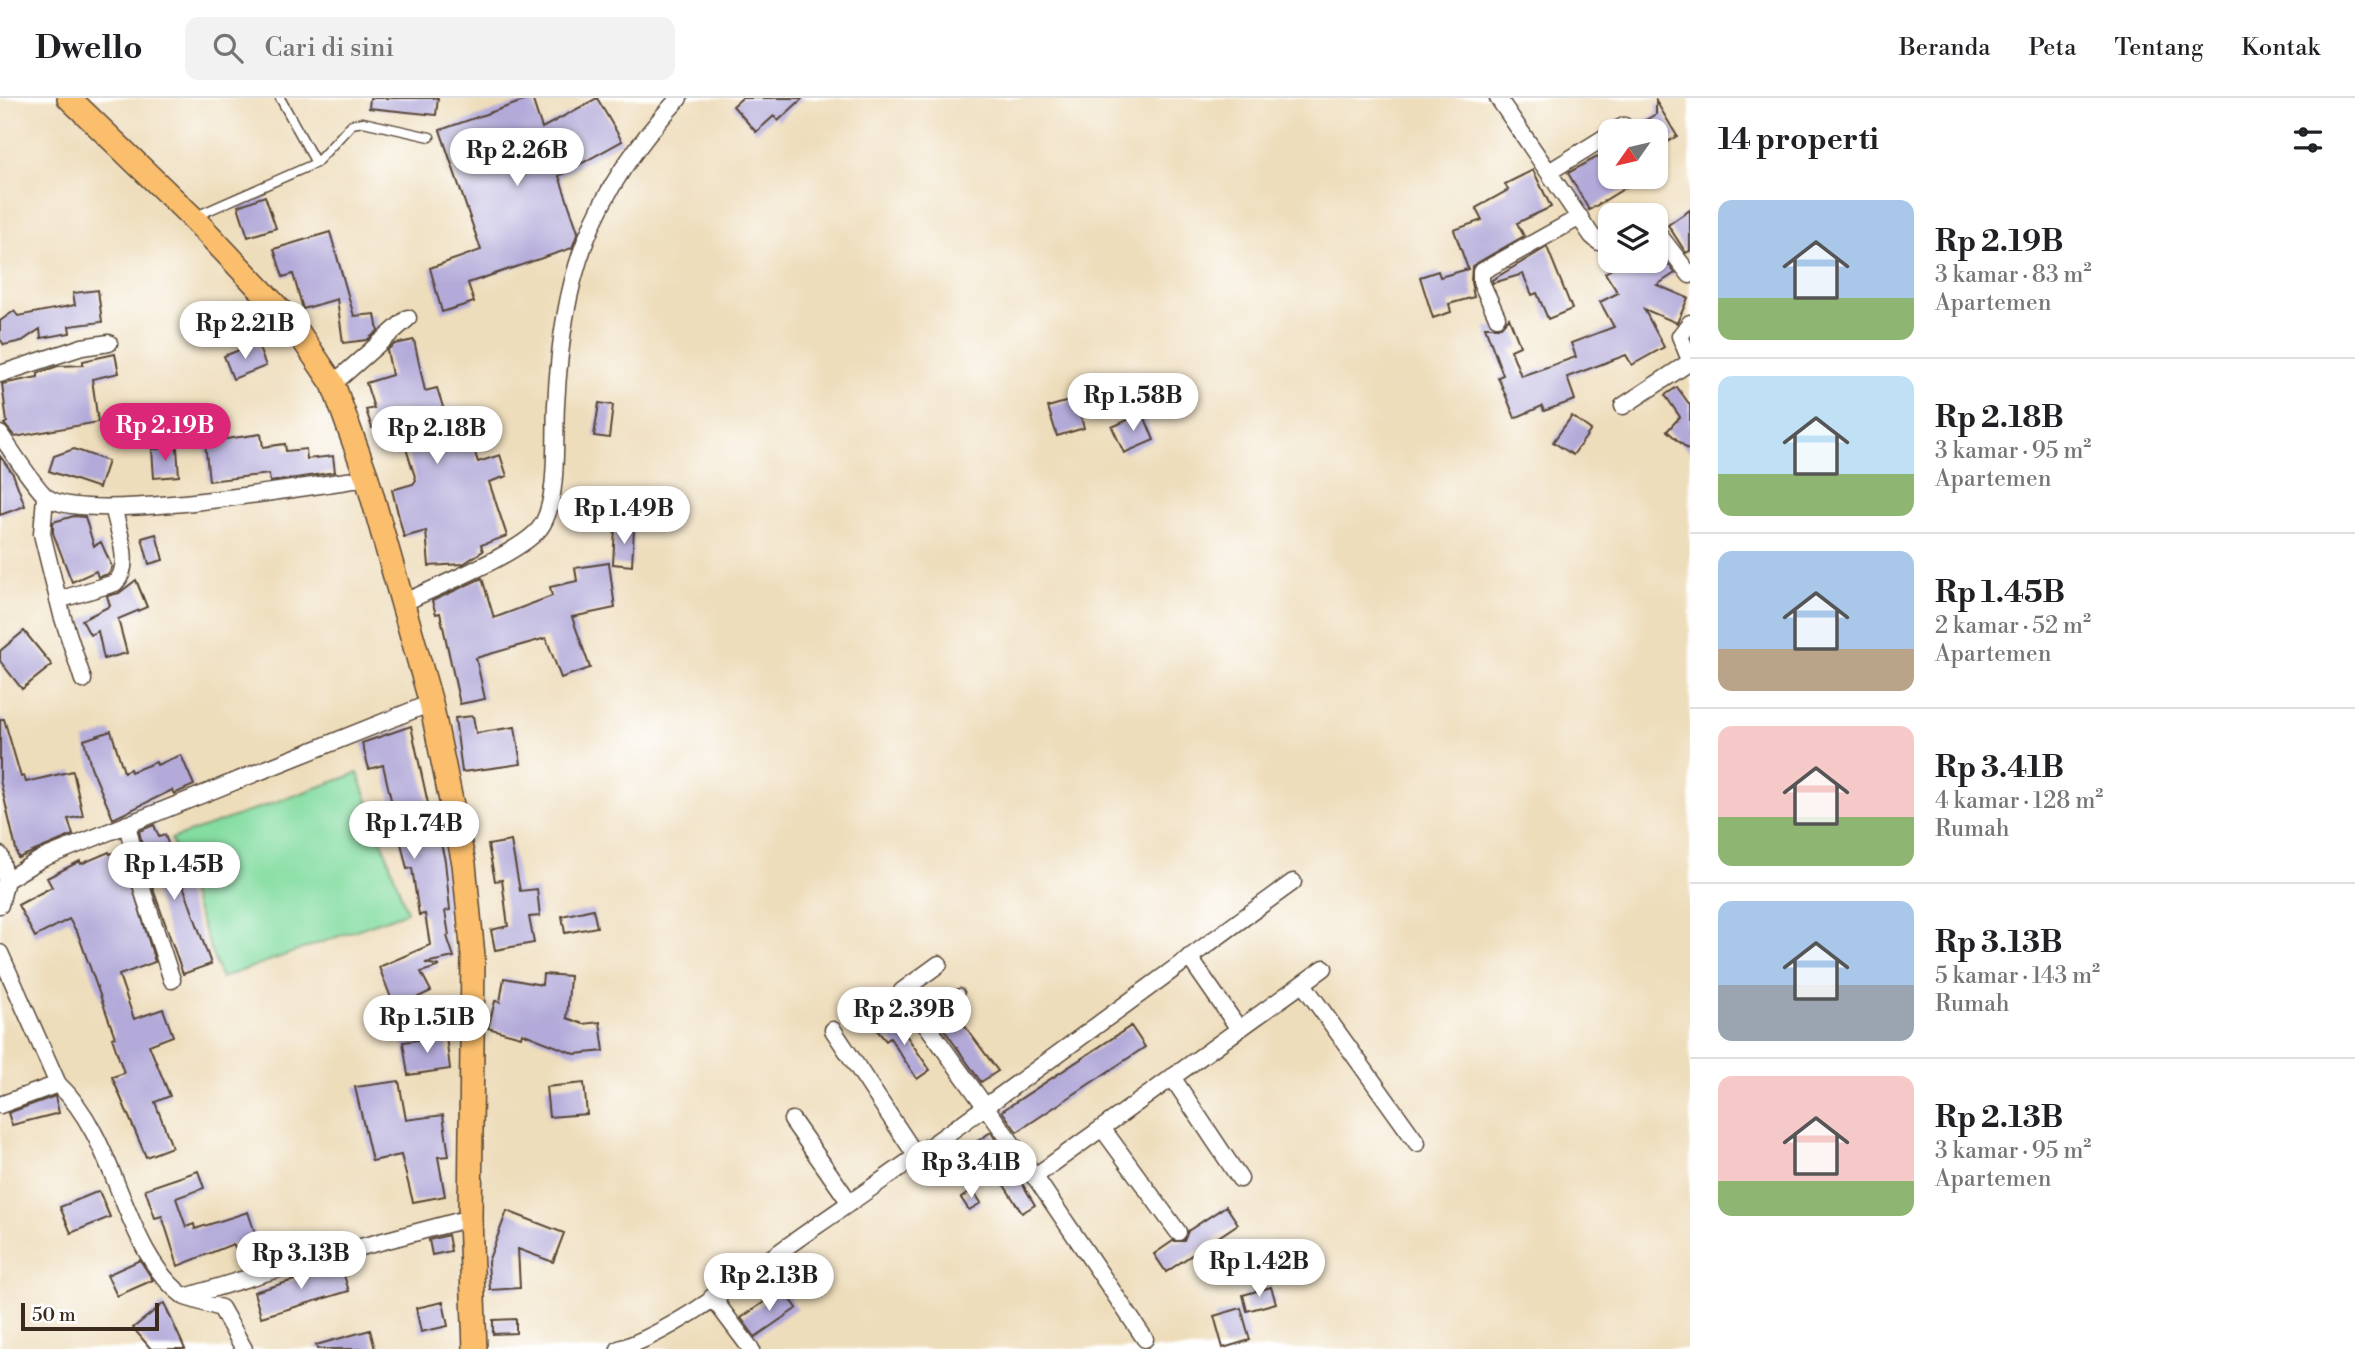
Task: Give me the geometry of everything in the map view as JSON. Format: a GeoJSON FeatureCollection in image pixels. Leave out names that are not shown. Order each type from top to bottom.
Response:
{"type":"FeatureCollection","features":[{"type":"Feature","properties":{"kind":"main road"},"geometry":{"type":"LineString","coordinates":[[69,98],[193,218],[292,323],[333,384],[368,478],[405,602],[431,703],[464,864],[473,956],[470,1218],[475,1349]]}},
{"type":"Feature","properties":{"kind":"street"},"geometry":{"type":"LineString","coordinates":[[1498,98],[1598,241]]}},
{"type":"Feature","properties":{"kind":"street"},"geometry":{"type":"LineString","coordinates":[[405,602],[522,544],[542,526],[551,501],[558,356],[570,289],[583,243],[602,198],[622,166],[671,101]]}},
{"type":"Feature","properties":{"kind":"street"},"geometry":{"type":"LineString","coordinates":[[1549,172],[1598,142]]}},
{"type":"Feature","properties":{"kind":"street"},"geometry":{"type":"LineString","coordinates":[[1497,317],[1481,282],[1482,272],[1580,218]]}},
{"type":"Feature","properties":{"kind":"street"},"geometry":{"type":"LineString","coordinates":[[1668,247],[1690,275]]}},
{"type":"Feature","properties":{"kind":"street"},"geometry":{"type":"LineString","coordinates":[[333,384],[408,318]]}},
{"type":"Feature","properties":{"kind":"street"},"geometry":{"type":"LineString","coordinates":[[1623,406],[1690,361],[1681,336],[1690,323]]}},
{"type":"Feature","properties":{"kind":"street"},"geometry":{"type":"LineString","coordinates":[[0,374],[82,347],[109,343]]}},
{"type":"Feature","properties":{"kind":"street"},"geometry":{"type":"LineString","coordinates":[[0,434],[46,498],[62,504],[114,510],[368,478]]}},
{"type":"Feature","properties":{"kind":"street"},"geometry":{"type":"LineString","coordinates":[[46,498],[42,534],[58,600],[83,680]]}},
{"type":"Feature","properties":{"kind":"street"},"geometry":{"type":"LineString","coordinates":[[58,600],[115,583],[122,577],[125,567],[114,510]]}},
{"type":"Feature","properties":{"kind":"street"},"geometry":{"type":"LineString","coordinates":[[6,880],[41,859],[431,703]]}},
{"type":"Feature","properties":{"kind":"street"},"geometry":{"type":"LineString","coordinates":[[127,824],[143,892],[172,979]]}},
{"type":"Feature","properties":{"kind":"street"},"geometry":{"type":"LineString","coordinates":[[0,855],[6,880],[0,905]]}},
{"type":"Feature","properties":{"kind":"street"},"geometry":{"type":"LineString","coordinates":[[619,1349],[637,1346],[917,1157],[1293,882]]}},
{"type":"Feature","properties":{"kind":"street"},"geometry":{"type":"LineString","coordinates":[[0,953],[58,1084],[70,1096],[95,1132],[145,1245],[170,1286],[186,1297],[221,1308],[244,1349]]}},
{"type":"Feature","properties":{"kind":"street"},"geometry":{"type":"LineString","coordinates":[[1189,957],[1239,1029]]}},
{"type":"Feature","properties":{"kind":"street"},"geometry":{"type":"LineString","coordinates":[[939,964],[902,991],[1034,1177],[1144,1339]]}},
{"type":"Feature","properties":{"kind":"street"},"geometry":{"type":"LineString","coordinates":[[1034,1177],[1324,968]]}},
{"type":"Feature","properties":{"kind":"street"},"geometry":{"type":"LineString","coordinates":[[1303,984],[1417,1143]]}},
{"type":"Feature","properties":{"kind":"street"},"geometry":{"type":"LineString","coordinates":[[833,1030],[917,1157]]}},
{"type":"Feature","properties":{"kind":"street"},"geometry":{"type":"LineString","coordinates":[[1172,1077],[1240,1179]]}},
{"type":"Feature","properties":{"kind":"street"},"geometry":{"type":"LineString","coordinates":[[0,1105],[58,1084]]}},
{"type":"Feature","properties":{"kind":"street"},"geometry":{"type":"LineString","coordinates":[[792,1119],[850,1203]]}},
{"type":"Feature","properties":{"kind":"street"},"geometry":{"type":"LineString","coordinates":[[1102,1128],[1178,1232]]}},
{"type":"Feature","properties":{"kind":"street"},"geometry":{"type":"LineString","coordinates":[[186,1297],[278,1269],[470,1218]]}},
{"type":"Feature","properties":{"kind":"street"},"geometry":{"type":"LineString","coordinates":[[712,1297],[751,1349]]}},
{"type":"Feature","properties":{"kind":"lane"},"geometry":{"type":"LineString","coordinates":[[280,98],[316,163]]}},
{"type":"Feature","properties":{"kind":"lane"},"geometry":{"type":"LineString","coordinates":[[193,218],[316,163],[352,124],[363,122],[430,137]]}},
{"type":"Feature","properties":{"kind":"lane"},"geometry":{"type":"LineString","coordinates":[[922,1020],[960,993]]}},
{"type":"Feature","properties":{"kind":"green space"},"geometry":{"type":"Polygon","coordinates":[[[358,773],[407,912],[221,978],[171,839],[358,773]]]}},
{"type":"Feature","properties":{"kind":"building"},"geometry":{"type":"Polygon","coordinates":[[[370,98],[438,98],[436,115],[369,108],[370,98]]]}},
{"type":"Feature","properties":{"kind":"building"},"geometry":{"type":"Polygon","coordinates":[[[532,98],[542,128],[597,98],[622,141],[559,176],[578,232],[572,248],[468,283],[474,302],[442,312],[430,268],[481,250],[440,130],[532,98]]]}},
{"type":"Feature","properties":{"kind":"building"},"geometry":{"type":"Polygon","coordinates":[[[742,98],[803,98],[778,121],[774,116],[756,132],[733,106],[742,98]]]}},
{"type":"Feature","properties":{"kind":"building"},"geometry":{"type":"Polygon","coordinates":[[[1656,101],[1667,119],[1647,119],[1656,114],[1656,101]]]}},
{"type":"Feature","properties":{"kind":"building"},"geometry":{"type":"Polygon","coordinates":[[[1668,121],[1677,136],[1668,142],[1668,121]]]}},
{"type":"Feature","properties":{"kind":"building"},"geometry":{"type":"Polygon","coordinates":[[[1598,157],[1598,189],[1623,189],[1589,210],[1568,173],[1598,157]]]}},
{"type":"Feature","properties":{"kind":"building"},"geometry":{"type":"Polygon","coordinates":[[[1533,170],[1551,207],[1517,223],[1524,236],[1472,266],[1474,297],[1449,304],[1451,312],[1433,318],[1420,277],[1438,271],[1440,277],[1468,269],[1454,230],[1482,220],[1476,208],[1508,190],[1505,184],[1533,170]]]}},
{"type":"Feature","properties":{"kind":"building"},"geometry":{"type":"Polygon","coordinates":[[[265,196],[276,228],[248,237],[238,206],[265,196]]]}},
{"type":"Feature","properties":{"kind":"building"},"geometry":{"type":"Polygon","coordinates":[[[1690,210],[1690,251],[1686,253],[1668,225],[1690,210]]]}},
{"type":"Feature","properties":{"kind":"building"},"geometry":{"type":"Polygon","coordinates":[[[330,232],[354,316],[375,314],[378,331],[367,340],[343,343],[337,299],[303,309],[293,274],[283,277],[274,249],[330,232]]]}},
{"type":"Feature","properties":{"kind":"building"},"geometry":{"type":"Polygon","coordinates":[[[1547,247],[1572,309],[1548,319],[1537,293],[1532,295],[1523,274],[1493,283],[1492,280],[1547,247]]]}},
{"type":"Feature","properties":{"kind":"building"},"geometry":{"type":"Polygon","coordinates":[[[1668,264],[1675,273],[1657,285],[1688,298],[1677,323],[1644,309],[1664,347],[1632,365],[1626,355],[1567,377],[1575,400],[1544,411],[1542,406],[1515,418],[1498,377],[1503,375],[1485,327],[1501,327],[1509,318],[1520,346],[1511,350],[1521,376],[1576,357],[1571,343],[1614,327],[1600,302],[1618,293],[1605,273],[1668,273],[1668,264]]]}},
{"type":"Feature","properties":{"kind":"building"},"geometry":{"type":"Polygon","coordinates":[[[98,290],[102,322],[69,326],[70,333],[41,338],[40,329],[22,341],[4,345],[0,339],[0,321],[14,311],[18,316],[75,305],[73,293],[98,290]]]}},
{"type":"Feature","properties":{"kind":"building"},"geometry":{"type":"Polygon","coordinates":[[[414,340],[425,391],[437,388],[448,423],[464,418],[478,462],[500,455],[507,476],[489,482],[507,536],[481,545],[483,551],[463,564],[429,566],[426,531],[404,537],[392,490],[413,484],[416,480],[397,420],[372,428],[366,410],[374,408],[366,383],[392,375],[387,350],[395,344],[414,340]]]}},
{"type":"Feature","properties":{"kind":"building"},"geometry":{"type":"Polygon","coordinates":[[[257,343],[266,366],[233,379],[224,356],[257,343]]]}},
{"type":"Feature","properties":{"kind":"building"},"geometry":{"type":"Polygon","coordinates":[[[115,354],[119,373],[92,379],[98,422],[15,437],[4,424],[7,422],[2,384],[38,377],[38,373],[58,366],[83,365],[83,361],[115,354]]]}},
{"type":"Feature","properties":{"kind":"building"},"geometry":{"type":"Polygon","coordinates":[[[1677,387],[1690,405],[1690,451],[1667,431],[1680,417],[1665,395],[1677,387]]]}},
{"type":"Feature","properties":{"kind":"building"},"geometry":{"type":"Polygon","coordinates":[[[1076,399],[1084,428],[1057,436],[1048,407],[1076,399]]]}},
{"type":"Feature","properties":{"kind":"building"},"geometry":{"type":"Polygon","coordinates":[[[599,403],[613,405],[609,438],[594,436],[599,403]]]}},
{"type":"Feature","properties":{"kind":"building"},"geometry":{"type":"Polygon","coordinates":[[[1143,413],[1154,440],[1124,453],[1112,427],[1143,413]]]}},
{"type":"Feature","properties":{"kind":"building"},"geometry":{"type":"Polygon","coordinates":[[[1572,416],[1591,430],[1573,455],[1553,442],[1572,416]]]}},
{"type":"Feature","properties":{"kind":"building"},"geometry":{"type":"Polygon","coordinates":[[[261,434],[263,447],[285,444],[286,451],[306,449],[307,459],[333,456],[335,472],[270,482],[269,474],[209,481],[205,442],[261,434]]]}},
{"type":"Feature","properties":{"kind":"building"},"geometry":{"type":"Polygon","coordinates":[[[177,448],[179,476],[154,478],[152,449],[177,448]]]}},
{"type":"Feature","properties":{"kind":"building"},"geometry":{"type":"Polygon","coordinates":[[[74,449],[108,461],[99,488],[49,471],[54,456],[74,449]]]}},
{"type":"Feature","properties":{"kind":"building"},"geometry":{"type":"Polygon","coordinates":[[[0,456],[13,474],[25,506],[0,515],[0,456]]]}},
{"type":"Feature","properties":{"kind":"building"},"geometry":{"type":"Polygon","coordinates":[[[74,516],[85,517],[94,546],[101,542],[112,567],[109,574],[98,577],[96,571],[72,582],[53,533],[53,522],[74,516]]]}},
{"type":"Feature","properties":{"kind":"building"},"geometry":{"type":"Polygon","coordinates":[[[615,527],[634,528],[632,566],[613,564],[615,527]]]}},
{"type":"Feature","properties":{"kind":"building"},"geometry":{"type":"Polygon","coordinates":[[[156,534],[163,560],[149,564],[142,538],[156,534]]]}},
{"type":"Feature","properties":{"kind":"building"},"geometry":{"type":"Polygon","coordinates":[[[609,563],[615,608],[572,617],[590,668],[561,678],[546,638],[476,658],[485,699],[460,704],[440,613],[436,614],[432,601],[482,578],[494,618],[552,596],[550,587],[577,581],[575,568],[609,563]]]}},
{"type":"Feature","properties":{"kind":"building"},"geometry":{"type":"Polygon","coordinates":[[[136,580],[147,607],[118,619],[127,653],[104,659],[98,631],[90,635],[82,620],[110,606],[107,596],[119,593],[136,580]]]}},
{"type":"Feature","properties":{"kind":"building"},"geometry":{"type":"Polygon","coordinates":[[[24,631],[52,665],[22,689],[0,661],[0,651],[24,631]]]}},
{"type":"Feature","properties":{"kind":"building"},"geometry":{"type":"Polygon","coordinates":[[[473,716],[476,733],[515,727],[521,764],[462,772],[455,718],[473,716]]]}},
{"type":"Feature","properties":{"kind":"building"},"geometry":{"type":"Polygon","coordinates":[[[0,719],[4,719],[21,777],[24,776],[26,782],[73,771],[83,816],[68,819],[73,835],[18,858],[0,780],[0,719]]]}},
{"type":"Feature","properties":{"kind":"building"},"geometry":{"type":"Polygon","coordinates":[[[411,726],[436,840],[440,839],[445,861],[450,910],[445,911],[447,936],[454,957],[425,963],[440,966],[421,972],[431,991],[395,1008],[379,967],[430,945],[425,914],[419,915],[412,868],[407,869],[383,765],[369,769],[362,743],[411,726]]]}},
{"type":"Feature","properties":{"kind":"building"},"geometry":{"type":"Polygon","coordinates":[[[111,731],[124,772],[156,762],[157,765],[181,755],[194,785],[174,794],[172,790],[113,819],[91,767],[84,740],[111,731]]]}},
{"type":"Feature","properties":{"kind":"building"},"geometry":{"type":"Polygon","coordinates":[[[154,825],[159,837],[165,835],[211,964],[183,974],[153,889],[139,831],[154,825]]]}},
{"type":"Feature","properties":{"kind":"building"},"geometry":{"type":"Polygon","coordinates":[[[511,841],[520,891],[537,889],[540,916],[529,917],[534,943],[495,950],[491,930],[508,926],[502,880],[495,881],[488,845],[511,841]]]}},
{"type":"Feature","properties":{"kind":"building"},"geometry":{"type":"Polygon","coordinates":[[[122,850],[155,962],[119,975],[134,1019],[163,1009],[173,1036],[149,1045],[170,1096],[155,1102],[172,1147],[146,1157],[112,1077],[124,1073],[112,1038],[115,1037],[78,934],[69,919],[35,937],[18,905],[52,887],[47,878],[80,861],[81,864],[109,852],[110,854],[122,850]]]}},
{"type":"Feature","properties":{"kind":"building"},"geometry":{"type":"Polygon","coordinates":[[[593,909],[597,927],[565,933],[562,916],[593,909]]]}},
{"type":"Feature","properties":{"kind":"building"},"geometry":{"type":"Polygon","coordinates":[[[543,974],[570,976],[567,1018],[583,1024],[600,1022],[604,1051],[575,1054],[522,1033],[521,1037],[488,1028],[495,1001],[500,1002],[504,978],[542,985],[543,974]]]}},
{"type":"Feature","properties":{"kind":"building"},"geometry":{"type":"Polygon","coordinates":[[[953,1010],[998,1071],[981,1082],[938,1021],[953,1010]]]}},
{"type":"Feature","properties":{"kind":"building"},"geometry":{"type":"Polygon","coordinates":[[[893,1016],[930,1070],[917,1079],[890,1038],[886,1041],[876,1029],[893,1016]]]}},
{"type":"Feature","properties":{"kind":"building"},"geometry":{"type":"Polygon","coordinates":[[[1131,1026],[1145,1047],[1017,1132],[1002,1111],[1131,1026]]]}},
{"type":"Feature","properties":{"kind":"building"},"geometry":{"type":"Polygon","coordinates":[[[446,1036],[450,1069],[408,1075],[403,1042],[446,1036]]]}},
{"type":"Feature","properties":{"kind":"building"},"geometry":{"type":"Polygon","coordinates":[[[399,1081],[406,1120],[443,1115],[449,1156],[438,1157],[445,1196],[413,1202],[401,1155],[372,1161],[355,1087],[399,1081]]]}},
{"type":"Feature","properties":{"kind":"building"},"geometry":{"type":"Polygon","coordinates":[[[584,1083],[587,1114],[549,1117],[546,1087],[584,1083]]]}},
{"type":"Feature","properties":{"kind":"building"},"geometry":{"type":"Polygon","coordinates":[[[55,1096],[59,1113],[12,1125],[8,1113],[55,1096]]]}},
{"type":"Feature","properties":{"kind":"building"},"geometry":{"type":"Polygon","coordinates":[[[991,1132],[1035,1205],[1022,1213],[976,1142],[991,1132]]]}},
{"type":"Feature","properties":{"kind":"building"},"geometry":{"type":"Polygon","coordinates":[[[198,1171],[204,1188],[176,1198],[186,1227],[194,1224],[195,1229],[248,1212],[258,1242],[236,1249],[233,1244],[178,1266],[162,1216],[155,1218],[145,1189],[198,1171]]]}},
{"type":"Feature","properties":{"kind":"building"},"geometry":{"type":"Polygon","coordinates":[[[973,1190],[981,1203],[969,1210],[961,1198],[973,1190]]]}},
{"type":"Feature","properties":{"kind":"building"},"geometry":{"type":"Polygon","coordinates":[[[99,1191],[110,1217],[71,1233],[60,1207],[99,1191]]]}},
{"type":"Feature","properties":{"kind":"building"},"geometry":{"type":"Polygon","coordinates":[[[1226,1206],[1238,1224],[1166,1272],[1154,1254],[1173,1241],[1184,1241],[1188,1231],[1226,1206]]]}},
{"type":"Feature","properties":{"kind":"building"},"geometry":{"type":"Polygon","coordinates":[[[507,1211],[564,1233],[553,1262],[518,1249],[520,1288],[490,1290],[488,1262],[507,1211]]]}},
{"type":"Feature","properties":{"kind":"building"},"geometry":{"type":"Polygon","coordinates":[[[448,1235],[451,1251],[432,1255],[429,1240],[448,1235]]]}},
{"type":"Feature","properties":{"kind":"building"},"geometry":{"type":"Polygon","coordinates":[[[140,1260],[153,1280],[117,1296],[107,1275],[140,1260]]]}},
{"type":"Feature","properties":{"kind":"building"},"geometry":{"type":"Polygon","coordinates":[[[341,1266],[349,1291],[261,1317],[254,1292],[341,1266]]]}},
{"type":"Feature","properties":{"kind":"building"},"geometry":{"type":"Polygon","coordinates":[[[1271,1287],[1276,1303],[1247,1311],[1243,1295],[1271,1287]]]}},
{"type":"Feature","properties":{"kind":"building"},"geometry":{"type":"Polygon","coordinates":[[[783,1289],[797,1308],[755,1337],[741,1318],[783,1289]]]}},
{"type":"Feature","properties":{"kind":"building"},"geometry":{"type":"Polygon","coordinates":[[[443,1302],[448,1326],[421,1332],[416,1308],[443,1302]]]}},
{"type":"Feature","properties":{"kind":"building"},"geometry":{"type":"Polygon","coordinates":[[[164,1303],[185,1349],[151,1349],[133,1328],[164,1303]]]}},
{"type":"Feature","properties":{"kind":"building"},"geometry":{"type":"Polygon","coordinates":[[[1241,1308],[1250,1340],[1223,1348],[1214,1316],[1241,1308]]]}},
{"type":"Feature","properties":{"kind":"building"},"geometry":{"type":"Polygon","coordinates":[[[516,1319],[516,1333],[493,1334],[493,1320],[516,1319]]]}},
{"type":"Feature","properties":{"kind":"building"},"geometry":{"type":"Polygon","coordinates":[[[370,1330],[375,1349],[317,1349],[316,1345],[370,1330]]]}}]}
